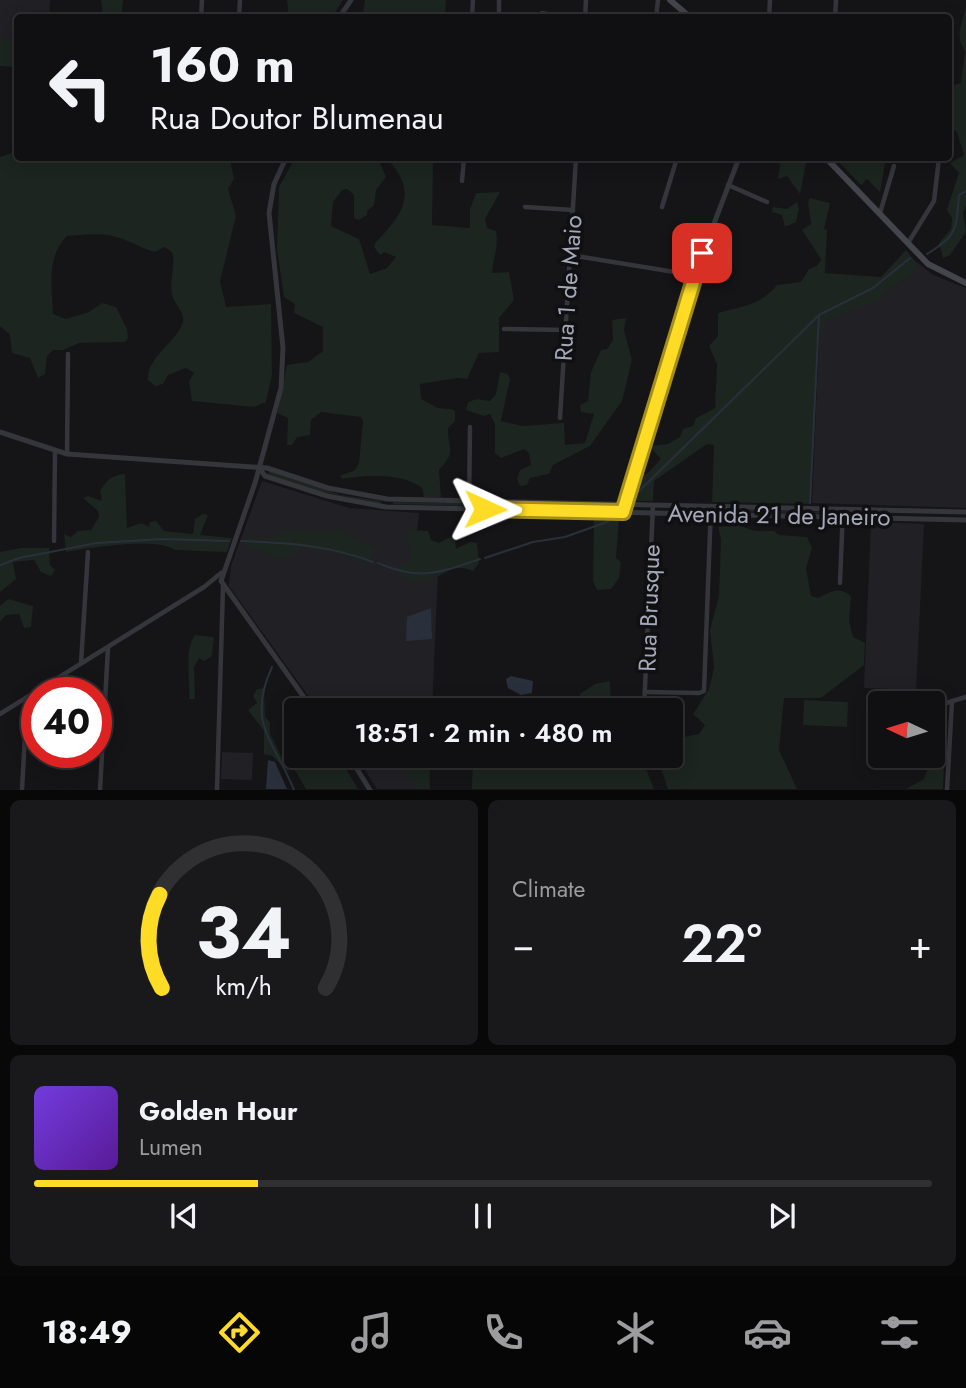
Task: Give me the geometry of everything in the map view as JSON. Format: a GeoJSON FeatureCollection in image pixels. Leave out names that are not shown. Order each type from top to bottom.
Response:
{"type":"FeatureCollection","features":[{"type":"Feature","properties":{"kind":"main road"},"geometry":{"type":"LineString","coordinates":[[670,0],[686,14]]}},
{"type":"Feature","properties":{"kind":"main road"},"geometry":{"type":"LineString","coordinates":[[830,161],[932,267],[966,283]]}},
{"type":"Feature","properties":{"kind":"street"},"geometry":{"type":"LineString","coordinates":[[542,13],[547,14]]}},
{"type":"Feature","properties":{"kind":"street"},"geometry":{"type":"LineString","coordinates":[[59,677],[204,587],[223,571],[231,558],[260,469],[283,368],[269,213],[274,184],[285,161]]}},
{"type":"Feature","properties":{"kind":"street"},"geometry":{"type":"LineString","coordinates":[[462,181],[464,161]]}},
{"type":"Feature","properties":{"kind":"street","name":"Rua 1 de Maio"},"geometry":{"type":"LineString","coordinates":[[560,418],[576,161]]}},
{"type":"Feature","properties":{"kind":"street"},"geometry":{"type":"LineString","coordinates":[[662,207],[676,161]]}},
{"type":"Feature","properties":{"kind":"street"},"geometry":{"type":"LineString","coordinates":[[623,512],[693,275],[737,161]]}},
{"type":"Feature","properties":{"kind":"street"},"geometry":{"type":"LineString","coordinates":[[908,243],[934,201],[939,161]]}},
{"type":"Feature","properties":{"kind":"street"},"geometry":{"type":"LineString","coordinates":[[879,214],[894,166]]}},
{"type":"Feature","properties":{"kind":"street"},"geometry":{"type":"LineString","coordinates":[[728,185],[767,202]]}},
{"type":"Feature","properties":{"kind":"street"},"geometry":{"type":"LineString","coordinates":[[525,207],[573,210]]}},
{"type":"Feature","properties":{"kind":"street"},"geometry":{"type":"LineString","coordinates":[[570,255],[693,275]]}},
{"type":"Feature","properties":{"kind":"street"},"geometry":{"type":"LineString","coordinates":[[504,328],[566,330]]}},
{"type":"Feature","properties":{"kind":"street"},"geometry":{"type":"LineString","coordinates":[[67,454],[68,354]]}},
{"type":"Feature","properties":{"kind":"street"},"geometry":{"type":"LineString","coordinates":[[469,509],[470,426]]}},
{"type":"Feature","properties":{"kind":"street"},"geometry":{"type":"LineString","coordinates":[[0,432],[67,454],[232,464],[260,469]]}},
{"type":"Feature","properties":{"kind":"street"},"geometry":{"type":"LineString","coordinates":[[54,541],[55,452]]}},
{"type":"Feature","properties":{"kind":"street","name":"Avenida 21 de Janeiro"},"geometry":{"type":"LineString","coordinates":[[260,469],[267,468],[341,492],[387,499],[966,512]]}},
{"type":"Feature","properties":{"kind":"street","name":"Avenida 21 de Janeiro"},"geometry":{"type":"LineString","coordinates":[[260,469],[265,475],[315,493],[386,507],[966,520]]}},
{"type":"Feature","properties":{"kind":"street"},"geometry":{"type":"LineString","coordinates":[[386,507],[387,499]]}},
{"type":"Feature","properties":{"kind":"street"},"geometry":{"type":"LineString","coordinates":[[554,510],[555,503]]}},
{"type":"Feature","properties":{"kind":"street","name":"Rua Brusque"},"geometry":{"type":"LineString","coordinates":[[645,698],[653,505]]}},
{"type":"Feature","properties":{"kind":"street"},"geometry":{"type":"LineString","coordinates":[[645,692],[703,692],[711,506]]}},
{"type":"Feature","properties":{"kind":"street"},"geometry":{"type":"LineString","coordinates":[[840,583],[843,509]]}},
{"type":"Feature","properties":{"kind":"street"},"geometry":{"type":"LineString","coordinates":[[922,511],[922,519]]}},
{"type":"Feature","properties":{"kind":"street"},"geometry":{"type":"LineString","coordinates":[[81,663],[88,552]]}},
{"type":"Feature","properties":{"kind":"street"},"geometry":{"type":"LineString","coordinates":[[216,789],[223,571]]}},
{"type":"Feature","properties":{"kind":"street"},"geometry":{"type":"LineString","coordinates":[[223,586],[304,698]]}},
{"type":"Feature","properties":{"kind":"street"},"geometry":{"type":"LineString","coordinates":[[100,789],[108,647]]}},
{"type":"Feature","properties":{"kind":"street"},"geometry":{"type":"LineString","coordinates":[[945,703],[966,697]]}},
{"type":"Feature","properties":{"kind":"street"},"geometry":{"type":"LineString","coordinates":[[0,714],[21,701]]}},
{"type":"Feature","properties":{"kind":"street"},"geometry":{"type":"LineString","coordinates":[[947,789],[952,701]]}},
{"type":"Feature","properties":{"kind":"street"},"geometry":{"type":"LineString","coordinates":[[22,789],[23,768]]}},
{"type":"Feature","properties":{"kind":"street"},"geometry":{"type":"LineString","coordinates":[[357,768],[370,789]]}},
{"type":"Feature","properties":{"kind":"shaded area"},"geometry":{"type":"Polygon","coordinates":[[[0,0],[50,0],[49,14],[14,14],[14,67],[0,66],[0,0]]]}},
{"type":"Feature","properties":{"kind":"shaded area"},"geometry":{"type":"Polygon","coordinates":[[[101,0],[123,0],[122,11],[124,14],[103,14],[101,0]]]}},
{"type":"Feature","properties":{"kind":"shaded area"},"geometry":{"type":"Polygon","coordinates":[[[287,0],[343,0],[334,14],[289,14],[287,0]]]}},
{"type":"Feature","properties":{"kind":"shaded area"},"geometry":{"type":"Polygon","coordinates":[[[365,0],[446,0],[445,14],[363,14],[365,0]]]}},
{"type":"Feature","properties":{"kind":"shaded area"},"geometry":{"type":"Polygon","coordinates":[[[966,7],[966,205],[963,213],[966,232],[950,255],[943,258],[939,243],[951,229],[952,218],[947,210],[959,173],[950,163],[964,155],[957,132],[952,128],[952,86],[961,83],[965,51],[959,34],[966,7]]]}},
{"type":"Feature","properties":{"kind":"shaded area"},"geometry":{"type":"Polygon","coordinates":[[[0,39],[14,40],[14,67],[0,66],[0,39]]]}},
{"type":"Feature","properties":{"kind":"shaded area"},"geometry":{"type":"Polygon","coordinates":[[[14,152],[14,161],[231,161],[234,179],[228,189],[236,216],[220,281],[226,307],[271,304],[272,375],[266,402],[254,407],[192,401],[189,381],[194,373],[186,368],[168,375],[163,384],[155,386],[148,380],[156,358],[178,332],[183,321],[182,313],[172,295],[172,252],[164,247],[155,252],[114,236],[97,234],[67,236],[60,244],[52,272],[53,314],[66,319],[89,312],[102,303],[116,307],[127,329],[128,338],[125,342],[79,343],[63,350],[53,350],[47,356],[45,374],[38,378],[30,358],[12,353],[10,335],[0,326],[0,157],[14,152]]]}},
{"type":"Feature","properties":{"kind":"shaded area"},"geometry":{"type":"Polygon","coordinates":[[[293,161],[379,161],[386,177],[376,190],[374,205],[367,211],[367,215],[359,220],[354,218],[354,195],[347,189],[342,190],[333,202],[331,226],[359,239],[370,274],[387,268],[396,257],[384,252],[380,255],[374,247],[394,222],[404,202],[402,181],[388,161],[433,162],[432,225],[470,228],[470,209],[476,193],[500,192],[485,219],[487,228],[496,231],[497,237],[492,273],[509,272],[514,300],[499,318],[499,352],[479,353],[467,379],[420,384],[421,399],[438,408],[455,411],[455,421],[448,428],[450,454],[439,470],[441,497],[424,497],[422,488],[405,480],[372,476],[343,479],[340,476],[355,470],[359,463],[363,421],[361,417],[321,412],[311,420],[310,435],[297,437],[292,445],[287,445],[288,418],[277,413],[287,365],[308,362],[323,351],[323,327],[294,313],[295,304],[284,297],[277,249],[279,187],[293,161]]]}},
{"type":"Feature","properties":{"kind":"shaded area"},"geometry":{"type":"Polygon","coordinates":[[[781,161],[806,161],[800,194],[787,176],[778,179],[781,161]]]}},
{"type":"Feature","properties":{"kind":"shaded area"},"geometry":{"type":"Polygon","coordinates":[[[838,161],[885,161],[880,192],[867,179],[861,185],[838,161]]]}},
{"type":"Feature","properties":{"kind":"shaded area"},"geometry":{"type":"Polygon","coordinates":[[[810,198],[830,203],[824,229],[827,230],[825,273],[881,277],[906,250],[918,265],[907,279],[882,293],[880,299],[825,322],[823,334],[819,336],[811,504],[712,502],[714,445],[707,444],[654,481],[653,501],[637,501],[631,493],[636,477],[648,473],[661,459],[649,446],[668,444],[680,437],[683,429],[693,426],[696,418],[715,408],[717,364],[709,346],[718,336],[718,313],[757,301],[777,285],[801,282],[809,269],[817,266],[821,259],[802,230],[811,224],[808,202],[810,198]]]}},
{"type":"Feature","properties":{"kind":"shaded area"},"geometry":{"type":"Polygon","coordinates":[[[797,202],[799,209],[796,222],[785,227],[782,215],[772,212],[773,207],[787,209],[797,202]]]}},
{"type":"Feature","properties":{"kind":"shaded area"},"geometry":{"type":"Polygon","coordinates":[[[913,259],[933,275],[966,288],[966,508],[812,503],[820,315],[899,273],[913,259]]]}},
{"type":"Feature","properties":{"kind":"shaded area"},"geometry":{"type":"Polygon","coordinates":[[[626,318],[624,330],[632,360],[622,401],[590,446],[553,465],[549,474],[530,478],[527,485],[520,486],[517,479],[520,470],[531,465],[529,453],[524,449],[501,458],[495,453],[495,424],[490,414],[484,416],[466,410],[468,402],[477,399],[490,401],[496,394],[500,372],[508,374],[510,379],[501,421],[522,426],[564,423],[565,445],[585,443],[594,414],[581,412],[580,405],[588,401],[591,372],[601,350],[607,349],[613,340],[612,320],[626,318]]]}},
{"type":"Feature","properties":{"kind":"shaded area"},"geometry":{"type":"Polygon","coordinates":[[[269,471],[341,495],[381,501],[381,504],[317,491],[268,474],[269,471]]]}},
{"type":"Feature","properties":{"kind":"shaded area"},"geometry":{"type":"Polygon","coordinates":[[[125,474],[127,528],[141,523],[149,527],[150,522],[156,521],[164,531],[193,534],[195,519],[203,514],[208,515],[200,535],[232,538],[227,552],[175,550],[166,546],[138,544],[66,552],[64,534],[71,537],[78,531],[91,530],[99,517],[98,511],[83,498],[88,496],[102,501],[100,491],[105,484],[113,477],[125,474]]]}},
{"type":"Feature","properties":{"kind":"shaded area"},"geometry":{"type":"Polygon","coordinates":[[[262,481],[349,508],[419,513],[412,578],[438,573],[433,698],[310,698],[229,586],[231,566],[262,481]]]}},
{"type":"Feature","properties":{"kind":"shaded area"},"geometry":{"type":"Polygon","coordinates":[[[464,503],[464,506],[393,504],[464,503]]]}},
{"type":"Feature","properties":{"kind":"shaded area"},"geometry":{"type":"Polygon","coordinates":[[[477,504],[549,505],[548,508],[477,504]]]}},
{"type":"Feature","properties":{"kind":"shaded area"},"geometry":{"type":"Polygon","coordinates":[[[721,511],[823,512],[823,514],[721,511]]]}},
{"type":"Feature","properties":{"kind":"shaded area"},"geometry":{"type":"Polygon","coordinates":[[[594,519],[619,519],[616,558],[621,562],[619,578],[611,589],[597,590],[593,581],[594,519]]]}},
{"type":"Feature","properties":{"kind":"shaded area"},"geometry":{"type":"Polygon","coordinates":[[[871,522],[924,524],[916,690],[864,688],[871,522]]]}},
{"type":"Feature","properties":{"kind":"shaded area"},"geometry":{"type":"Polygon","coordinates":[[[737,525],[755,531],[774,531],[779,535],[807,537],[812,548],[806,568],[811,596],[818,598],[838,590],[851,596],[849,621],[853,637],[865,643],[864,665],[821,698],[784,698],[779,750],[797,789],[668,789],[661,768],[683,768],[683,739],[699,734],[705,725],[693,714],[709,689],[714,668],[710,630],[719,596],[721,539],[718,527],[737,525]]]}},
{"type":"Feature","properties":{"kind":"shaded area"},"geometry":{"type":"Polygon","coordinates":[[[340,528],[358,541],[374,547],[370,564],[343,555],[299,547],[298,553],[278,559],[243,544],[245,537],[274,538],[288,530],[323,531],[340,528]]]}},
{"type":"Feature","properties":{"kind":"shaded area"},"geometry":{"type":"Polygon","coordinates":[[[407,530],[428,531],[431,540],[439,543],[450,537],[455,541],[456,549],[470,542],[477,543],[479,563],[473,571],[455,568],[428,580],[411,580],[401,576],[400,567],[410,562],[411,557],[407,530]]]}},
{"type":"Feature","properties":{"kind":"shaded area"},"geometry":{"type":"Polygon","coordinates":[[[21,548],[49,548],[50,565],[55,570],[51,576],[41,572],[34,560],[13,562],[16,579],[0,592],[0,552],[21,548]]]}},
{"type":"Feature","properties":{"kind":"shaded area"},"geometry":{"type":"Polygon","coordinates":[[[8,599],[33,606],[31,627],[24,628],[19,614],[6,615],[0,622],[0,606],[8,599]]]}},
{"type":"Feature","properties":{"kind":"shaded area"},"geometry":{"type":"Polygon","coordinates":[[[431,608],[432,639],[406,641],[407,617],[431,608]]]}},
{"type":"Feature","properties":{"kind":"shaded area"},"geometry":{"type":"Polygon","coordinates":[[[195,635],[214,637],[212,656],[204,661],[199,658],[194,667],[195,699],[189,699],[188,658],[195,635]]]}},
{"type":"Feature","properties":{"kind":"shaded area"},"geometry":{"type":"Polygon","coordinates":[[[511,676],[533,681],[532,693],[521,695],[508,688],[506,679],[511,676]]]}},
{"type":"Feature","properties":{"kind":"shaded area"},"geometry":{"type":"Polygon","coordinates":[[[610,681],[611,698],[580,698],[580,694],[595,684],[610,681]]]}},
{"type":"Feature","properties":{"kind":"shaded area"},"geometry":{"type":"Polygon","coordinates":[[[264,688],[265,717],[270,722],[270,734],[284,762],[284,768],[272,756],[264,754],[264,731],[248,710],[257,703],[253,696],[257,689],[264,688]]]}},
{"type":"Feature","properties":{"kind":"shaded area"},"geometry":{"type":"Polygon","coordinates":[[[804,700],[848,702],[847,727],[803,725],[804,700]]]}},
{"type":"Feature","properties":{"kind":"shaded area"},"geometry":{"type":"Polygon","coordinates":[[[222,752],[253,753],[252,780],[221,779],[222,752]]]}},
{"type":"Feature","properties":{"kind":"shaded area"},"geometry":{"type":"Polygon","coordinates":[[[268,760],[275,762],[287,789],[266,789],[268,760]]]}},
{"type":"Feature","properties":{"kind":"shaded area"},"geometry":{"type":"Polygon","coordinates":[[[293,768],[345,768],[358,789],[306,789],[293,768]]]}},
{"type":"Feature","properties":{"kind":"shaded area"},"geometry":{"type":"Polygon","coordinates":[[[364,768],[430,768],[429,789],[377,789],[364,768]]]}},
{"type":"Feature","properties":{"kind":"shaded area"},"geometry":{"type":"Polygon","coordinates":[[[403,768],[429,768],[430,789],[414,789],[417,783],[403,768]]]}},
{"type":"Feature","properties":{"kind":"shaded area"},"geometry":{"type":"Polygon","coordinates":[[[473,768],[646,768],[654,789],[472,789],[473,768]]]}},
{"type":"Feature","properties":{"kind":"shaded area"},"geometry":{"type":"Polygon","coordinates":[[[928,768],[944,768],[943,789],[906,789],[924,779],[928,768]]]}},
{"type":"Feature","properties":{"kind":"waterway"},"geometry":{"type":"LineString","coordinates":[[927,254],[945,242],[954,230],[959,195],[966,191]]}},
{"type":"Feature","properties":{"kind":"waterway"},"geometry":{"type":"LineString","coordinates":[[633,497],[819,315],[873,288],[910,258]]}},
{"type":"Feature","properties":{"kind":"waterway"},"geometry":{"type":"LineString","coordinates":[[810,503],[819,315]]}},
{"type":"Feature","properties":{"kind":"waterway"},"geometry":{"type":"LineString","coordinates":[[485,558],[533,542],[565,537],[607,522],[613,517]]}},
{"type":"Feature","properties":{"kind":"waterway"},"geometry":{"type":"LineString","coordinates":[[0,565],[19,558],[97,543],[162,539],[229,541]]}},
{"type":"Feature","properties":{"kind":"waterway"},"geometry":{"type":"LineString","coordinates":[[241,541],[324,548],[373,562]]}},
{"type":"Feature","properties":{"kind":"waterway"},"geometry":{"type":"LineString","coordinates":[[378,563],[406,572],[429,573],[480,559]]}},
{"type":"Feature","properties":{"kind":"waterway"},"geometry":{"type":"LineString","coordinates":[[272,667],[265,687],[262,718],[271,744],[294,790]]}},
{"type":"Feature","properties":{"kind":"route"},"geometry":{"type":"LineString","coordinates":[[485,509],[623,512],[693,275],[702,253]]}}]}
